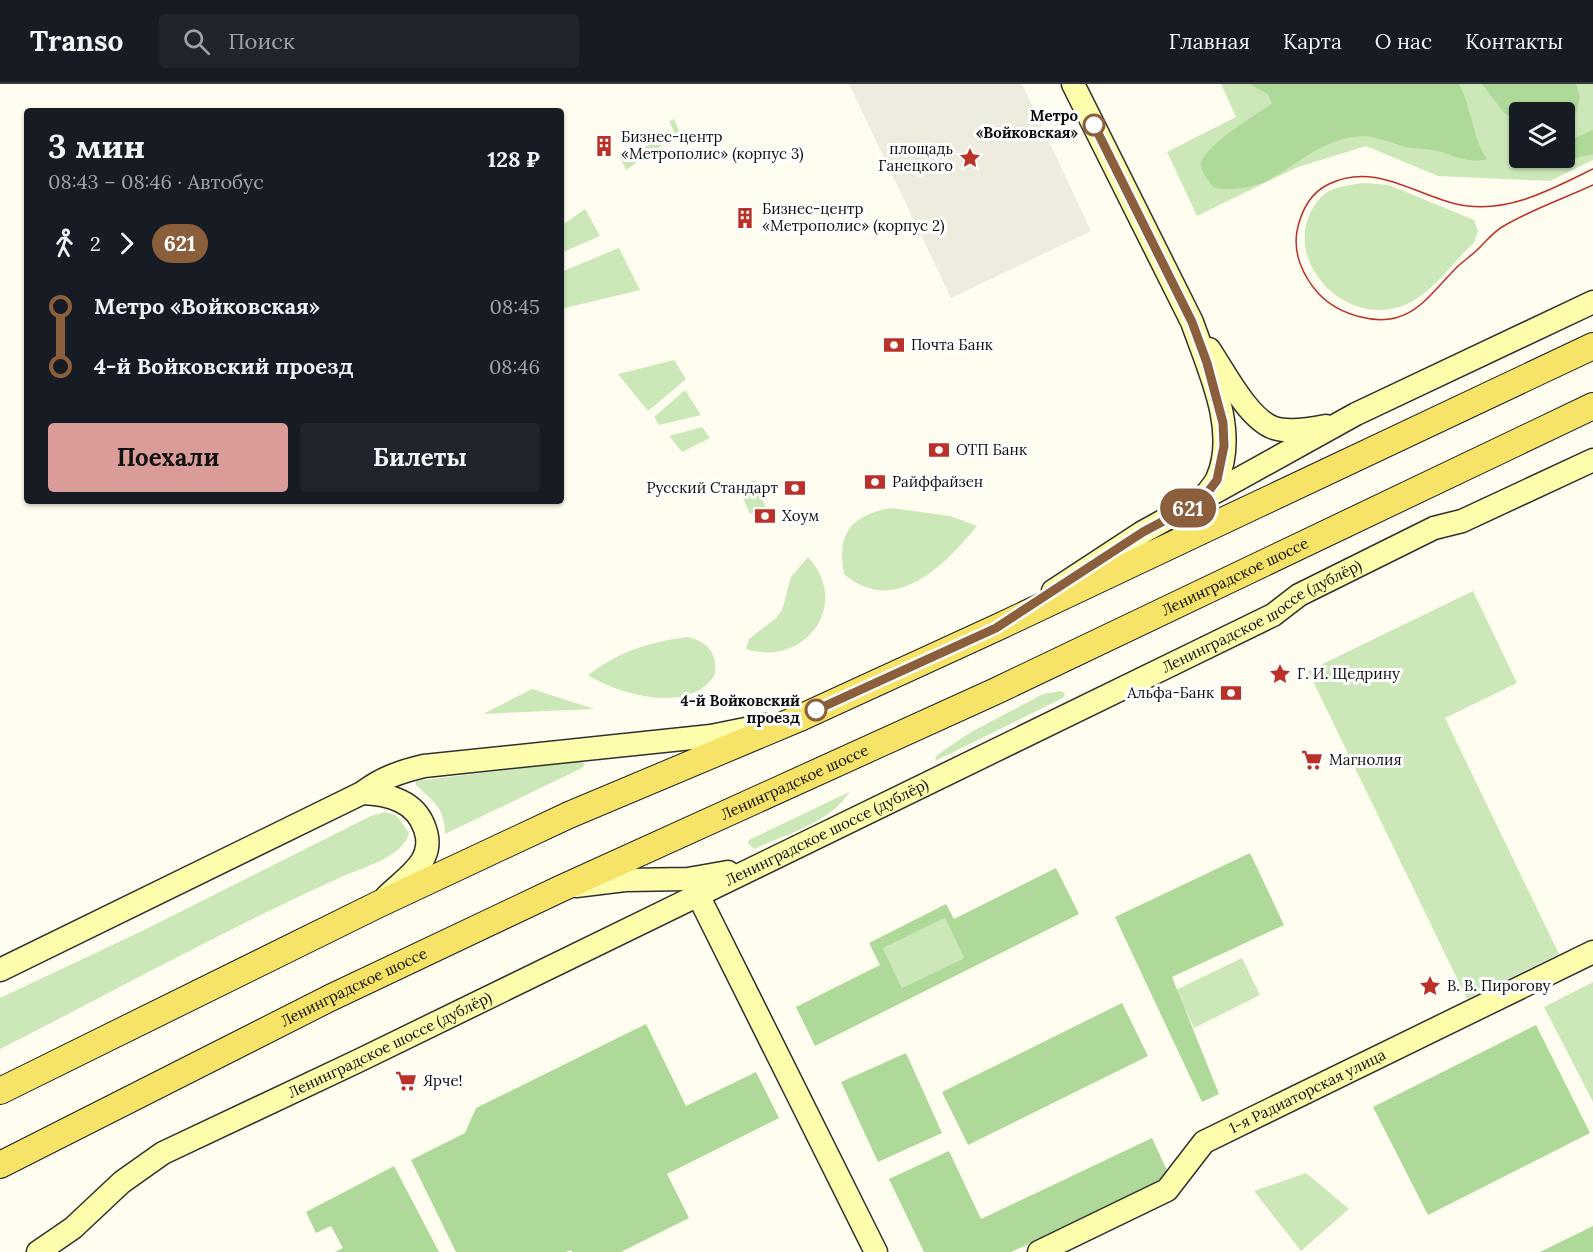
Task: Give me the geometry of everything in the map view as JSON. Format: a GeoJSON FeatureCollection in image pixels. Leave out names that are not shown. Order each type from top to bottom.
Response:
{"type":"FeatureCollection","features":[{"type":"Feature","properties":{"kind":"main road"},"geometry":{"type":"LineString","coordinates":[[0,1091],[377,905],[569,815],[802,717],[996,628],[1593,346]]}},
{"type":"Feature","properties":{"kind":"main road","name":"Ленинградское шоссе"},"geometry":{"type":"LineString","coordinates":[[1,1165],[330,998],[560,889],[996,691],[1593,406]]}},
{"type":"Feature","properties":{"kind":"street"},"geometry":{"type":"LineString","coordinates":[[1073,84],[1192,322],[1245,404],[1274,428],[1310,429],[1328,426],[1593,302]]}},
{"type":"Feature","properties":{"kind":"street"},"geometry":{"type":"LineString","coordinates":[[1192,322],[1223,423],[1217,480],[1201,501]]}},
{"type":"Feature","properties":{"kind":"street"},"geometry":{"type":"LineString","coordinates":[[996,628],[1143,532],[1356,414]]}},
{"type":"Feature","properties":{"kind":"street","name":"Ленинградское шоссе (дублёр)"},"geometry":{"type":"LineString","coordinates":[[38,1252],[73,1228],[122,1182],[163,1153],[1265,618],[1299,595],[1434,528],[1462,521],[1589,460]]}},
{"type":"Feature","properties":{"kind":"street"},"geometry":{"type":"LineString","coordinates":[[0,970],[164,892],[362,793],[383,777],[424,766],[711,736],[802,717]]}},
{"type":"Feature","properties":{"kind":"street"},"geometry":{"type":"LineString","coordinates":[[362,793],[386,795],[409,806],[418,813],[428,836],[423,859],[377,905]]}},
{"type":"Feature","properties":{"kind":"street"},"geometry":{"type":"LineString","coordinates":[[560,889],[642,880],[688,879],[760,865]]}},
{"type":"Feature","properties":{"kind":"street"},"geometry":{"type":"LineString","coordinates":[[642,880],[658,891],[661,899],[655,916]]}},
{"type":"Feature","properties":{"kind":"street"},"geometry":{"type":"LineString","coordinates":[[698,895],[876,1252]]}},
{"type":"Feature","properties":{"kind":"street","name":"1-я Радиаторская улица"},"geometry":{"type":"LineString","coordinates":[[1039,1252],[1167,1190],[1204,1142],[1593,952]]}},
{"type":"Feature","properties":{"kind":"green space"},"geometry":{"type":"Polygon","coordinates":[[[1221,84],[1593,84],[1593,160],[1550,181],[1438,176],[1366,146],[1298,167],[1197,216],[1167,152],[1236,117],[1221,84]]]}},
{"type":"Feature","properties":{"kind":"green space"},"geometry":{"type":"Polygon","coordinates":[[[1249,84],[1459,84],[1478,141],[1487,159],[1469,160],[1438,151],[1411,148],[1361,136],[1333,142],[1256,185],[1237,189],[1214,188],[1202,171],[1201,164],[1204,157],[1231,131],[1272,104],[1268,94],[1249,84]]]}},
{"type":"Feature","properties":{"kind":"green space"},"geometry":{"type":"Polygon","coordinates":[[[1482,84],[1576,84],[1580,98],[1575,115],[1575,102],[1509,102],[1509,116],[1504,113],[1482,84]]]}},
{"type":"Feature","properties":{"kind":"green space"},"geometry":{"type":"Polygon","coordinates":[[[674,119],[680,133],[626,170],[621,159],[674,132],[669,121],[674,119]]]}},
{"type":"Feature","properties":{"kind":"green space"},"geometry":{"type":"Polygon","coordinates":[[[1593,130],[1593,154],[1575,158],[1575,138],[1593,130]]]}},
{"type":"Feature","properties":{"kind":"green space"},"geometry":{"type":"Polygon","coordinates":[[[1364,183],[1389,185],[1474,220],[1478,231],[1474,243],[1432,287],[1402,306],[1379,310],[1356,306],[1336,296],[1320,280],[1309,261],[1305,240],[1308,218],[1321,197],[1336,188],[1364,183]]]}},
{"type":"Feature","properties":{"kind":"green space"},"geometry":{"type":"Polygon","coordinates":[[[585,209],[600,236],[564,252],[564,224],[585,209]]]}},
{"type":"Feature","properties":{"kind":"green space"},"geometry":{"type":"Polygon","coordinates":[[[619,248],[640,290],[564,308],[564,271],[619,248]]]}},
{"type":"Feature","properties":{"kind":"green space"},"geometry":{"type":"Polygon","coordinates":[[[674,360],[686,379],[648,411],[618,374],[674,360]]]}},
{"type":"Feature","properties":{"kind":"green space"},"geometry":{"type":"Polygon","coordinates":[[[685,390],[701,415],[659,425],[654,417],[685,390]]]}},
{"type":"Feature","properties":{"kind":"green space"},"geometry":{"type":"Polygon","coordinates":[[[702,427],[710,438],[682,452],[669,436],[702,427]]]}},
{"type":"Feature","properties":{"kind":"green space"},"geometry":{"type":"Polygon","coordinates":[[[755,480],[766,508],[750,514],[738,486],[755,480]]]}},
{"type":"Feature","properties":{"kind":"green space"},"geometry":{"type":"Polygon","coordinates":[[[891,508],[950,516],[977,526],[950,556],[918,581],[900,588],[882,590],[863,586],[844,574],[842,548],[845,537],[856,521],[877,511],[891,508]]]}},
{"type":"Feature","properties":{"kind":"green space"},"geometry":{"type":"Polygon","coordinates":[[[808,557],[820,575],[825,594],[823,612],[816,628],[803,641],[787,649],[767,652],[746,649],[749,639],[776,618],[782,610],[791,577],[808,557]]]}},
{"type":"Feature","properties":{"kind":"green space"},"geometry":{"type":"Polygon","coordinates":[[[1473,591],[1517,683],[1445,718],[1559,954],[1467,999],[1308,671],[1473,591]]]}},
{"type":"Feature","properties":{"kind":"green space"},"geometry":{"type":"Polygon","coordinates":[[[688,637],[706,645],[713,654],[715,667],[715,674],[704,687],[690,694],[673,698],[636,694],[618,689],[588,675],[635,649],[688,637]]]}},
{"type":"Feature","properties":{"kind":"green space"},"geometry":{"type":"Polygon","coordinates":[[[532,689],[594,709],[483,714],[532,689]]]}},
{"type":"Feature","properties":{"kind":"green space"},"geometry":{"type":"Polygon","coordinates":[[[1060,691],[1065,693],[1063,698],[935,761],[937,755],[971,732],[1043,694],[1060,691]]]}},
{"type":"Feature","properties":{"kind":"green space"},"geometry":{"type":"Polygon","coordinates":[[[581,761],[585,764],[582,768],[445,834],[440,811],[416,785],[416,781],[581,761]]]}},
{"type":"Feature","properties":{"kind":"green space"},"geometry":{"type":"Polygon","coordinates":[[[849,792],[831,812],[819,820],[754,849],[748,843],[749,840],[849,792]]]}},
{"type":"Feature","properties":{"kind":"green space"},"geometry":{"type":"Polygon","coordinates":[[[385,812],[396,815],[409,833],[405,842],[390,856],[253,919],[0,1049],[0,998],[140,932],[371,816],[385,812]]]}},
{"type":"Feature","properties":{"kind":"green space"},"geometry":{"type":"Polygon","coordinates":[[[1250,853],[1284,925],[1172,977],[1219,1094],[1202,1102],[1115,917],[1250,853]]]}},
{"type":"Feature","properties":{"kind":"green space"},"geometry":{"type":"Polygon","coordinates":[[[1056,868],[1079,914],[815,1046],[796,1007],[880,965],[869,943],[946,904],[954,919],[1056,868]],[[945,918],[883,948],[902,988],[964,958],[945,918]]]}},
{"type":"Feature","properties":{"kind":"green space"},"geometry":{"type":"Polygon","coordinates":[[[945,918],[964,958],[902,988],[883,948],[945,918]]]}},
{"type":"Feature","properties":{"kind":"green space"},"geometry":{"type":"Polygon","coordinates":[[[1242,958],[1260,995],[1194,1028],[1176,990],[1242,958]]]}},
{"type":"Feature","properties":{"kind":"green space"},"geometry":{"type":"Polygon","coordinates":[[[1593,982],[1593,1102],[1544,1007],[1593,982]]]}},
{"type":"Feature","properties":{"kind":"green space"},"geometry":{"type":"Polygon","coordinates":[[[1122,1003],[1148,1056],[968,1145],[942,1092],[1122,1003]]]}},
{"type":"Feature","properties":{"kind":"green space"},"geometry":{"type":"Polygon","coordinates":[[[646,1024],[686,1106],[756,1072],[779,1118],[667,1174],[689,1218],[621,1252],[572,1252],[571,1250],[566,1252],[456,1252],[411,1160],[465,1133],[476,1108],[646,1024]]]}},
{"type":"Feature","properties":{"kind":"green space"},"geometry":{"type":"Polygon","coordinates":[[[1536,1025],[1590,1133],[1428,1215],[1373,1107],[1536,1025]]]}},
{"type":"Feature","properties":{"kind":"green space"},"geometry":{"type":"Polygon","coordinates":[[[906,1053],[942,1133],[878,1162],[841,1082],[906,1053]]]}},
{"type":"Feature","properties":{"kind":"green space"},"geometry":{"type":"Polygon","coordinates":[[[1152,1138],[1170,1177],[1011,1252],[924,1252],[889,1179],[949,1151],[981,1219],[1152,1138]]]}},
{"type":"Feature","properties":{"kind":"green space"},"geometry":{"type":"Polygon","coordinates":[[[394,1166],[439,1252],[335,1252],[343,1248],[331,1226],[316,1233],[306,1212],[394,1166]]]}},
{"type":"Feature","properties":{"kind":"green space"},"geometry":{"type":"Polygon","coordinates":[[[1306,1173],[1349,1209],[1301,1251],[1254,1191],[1306,1173]]]}},
{"type":"Feature","properties":{"kind":"green space"},"geometry":{"type":"Polygon","coordinates":[[[1593,1226],[1593,1252],[1540,1252],[1593,1226]]]}},
{"type":"Feature","properties":{"kind":"shaded area","name":"площадь Ганецкого"},"geometry":{"type":"Polygon","coordinates":[[[849,84],[1022,84],[1091,231],[951,298],[849,84]]]}},
{"type":"Feature","properties":{"kind":"tram line"},"geometry":{"type":"LineString","coordinates":[[1593,169],[1533,197],[1485,207],[1450,202],[1382,179],[1365,176],[1347,178],[1322,188],[1307,203],[1297,231],[1296,248],[1304,272],[1323,298],[1332,305],[1361,317],[1378,320],[1393,319],[1417,308],[1458,266],[1499,229],[1524,215],[1593,185]]}},
{"type":"Feature","properties":{"kind":"bus line","name":"621"},"geometry":{"type":"LineString","coordinates":[[816,710],[996,628],[1143,532],[1201,501],[1217,480],[1224,446],[1223,423],[1207,363],[1192,322],[1094,125]]}},
{"type":"Feature","properties":{"kind":"place","name":"Метро «Войковская»"},"geometry":{"type":"Point","coordinates":[1094,125]}},
{"type":"Feature","properties":{"kind":"place","name":"Бизнес-центр «Метрополис» (корпус 3)"},"geometry":{"type":"Point","coordinates":[604,146]}},
{"type":"Feature","properties":{"kind":"place","name":"площадь Ганецкого"},"geometry":{"type":"Point","coordinates":[970,158]}},
{"type":"Feature","properties":{"kind":"place","name":"Бизнес-центр «Метрополис» (корпус 2)"},"geometry":{"type":"Point","coordinates":[745,218]}},
{"type":"Feature","properties":{"kind":"place","name":"Почта Банк"},"geometry":{"type":"Point","coordinates":[894,345]}},
{"type":"Feature","properties":{"kind":"place","name":"ОТП Банк"},"geometry":{"type":"Point","coordinates":[939,450]}},
{"type":"Feature","properties":{"kind":"place","name":"Райффайзен"},"geometry":{"type":"Point","coordinates":[875,482]}},
{"type":"Feature","properties":{"kind":"place","name":"Русский Стандарт"},"geometry":{"type":"Point","coordinates":[795,488]}},
{"type":"Feature","properties":{"kind":"place","name":"Хоум"},"geometry":{"type":"Point","coordinates":[765,516]}},
{"type":"Feature","properties":{"kind":"place","name":"Г. И. Щедрину"},"geometry":{"type":"Point","coordinates":[1280,674]}},
{"type":"Feature","properties":{"kind":"place","name":"Альфа-Банк"},"geometry":{"type":"Point","coordinates":[1231,693]}},
{"type":"Feature","properties":{"kind":"place","name":"4-й Войковский проезд"},"geometry":{"type":"Point","coordinates":[816,710]}},
{"type":"Feature","properties":{"kind":"place","name":"Магнолия"},"geometry":{"type":"Point","coordinates":[1312,760]}},
{"type":"Feature","properties":{"kind":"place","name":"В. В. Пирогову"},"geometry":{"type":"Point","coordinates":[1430,986]}},
{"type":"Feature","properties":{"kind":"place","name":"Ярче!"},"geometry":{"type":"Point","coordinates":[406,1081]}}]}
